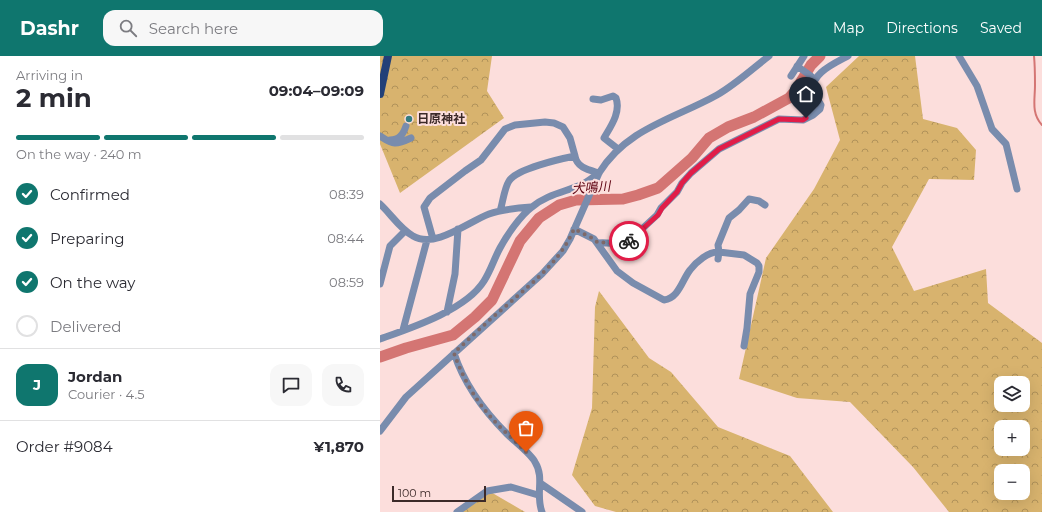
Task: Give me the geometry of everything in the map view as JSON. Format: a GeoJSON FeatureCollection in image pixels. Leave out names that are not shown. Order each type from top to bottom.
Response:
{"type":"FeatureCollection","features":[{"type":"Feature","properties":{"kind":"main road"},"geometry":{"type":"LineString","coordinates":[[380,94],[388,56]]}},
{"type":"Feature","properties":{"kind":"street"},"geometry":{"type":"LineString","coordinates":[[380,431],[406,397],[546,270],[563,251],[599,173],[618,149],[639,133],[717,95],[732,86],[769,56]]}},
{"type":"Feature","properties":{"kind":"street"},"geometry":{"type":"LineString","coordinates":[[791,76],[804,56]]}},
{"type":"Feature","properties":{"kind":"street"},"geometry":{"type":"LineString","coordinates":[[598,243],[604,242],[619,244],[629,241],[658,215],[691,173],[719,149],[779,119],[803,120],[813,115],[820,109],[821,105],[814,93],[816,78],[831,65],[848,56]]}},
{"type":"Feature","properties":{"kind":"street"},"geometry":{"type":"LineString","coordinates":[[959,56],[977,86],[992,129],[1006,144],[1017,189]]}},
{"type":"Feature","properties":{"kind":"street"},"geometry":{"type":"LineString","coordinates":[[811,76],[827,64],[831,65]]}},
{"type":"Feature","properties":{"kind":"street"},"geometry":{"type":"LineString","coordinates":[[797,66],[811,76]]}},
{"type":"Feature","properties":{"kind":"street"},"geometry":{"type":"LineString","coordinates":[[811,76],[811,84],[814,86]]}},
{"type":"Feature","properties":{"kind":"street"},"geometry":{"type":"LineString","coordinates":[[593,99],[601,100],[613,96],[618,102],[618,111],[604,138],[618,149]]}},
{"type":"Feature","properties":{"kind":"street"},"geometry":{"type":"LineString","coordinates":[[403,330],[430,239],[424,208],[426,203],[430,198],[481,160],[505,129],[515,125],[554,123],[563,127],[570,138],[575,160],[580,166],[599,173]]}},
{"type":"Feature","properties":{"kind":"street"},"geometry":{"type":"LineString","coordinates":[[383,138],[394,140],[399,138],[404,134],[406,126]]}},
{"type":"Feature","properties":{"kind":"street"},"geometry":{"type":"LineString","coordinates":[[383,138],[393,144],[400,143],[411,138]]}},
{"type":"Feature","properties":{"kind":"street"},"geometry":{"type":"LineString","coordinates":[[500,211],[508,182],[513,176],[521,171],[574,156]]}},
{"type":"Feature","properties":{"kind":"street"},"geometry":{"type":"LineString","coordinates":[[380,339],[447,312],[471,294],[484,282],[500,248],[532,207],[550,196],[581,185],[599,173]]}},
{"type":"Feature","properties":{"kind":"street"},"geometry":{"type":"LineString","coordinates":[[719,256],[718,245],[729,218],[740,210],[749,199],[759,201],[765,205]]}},
{"type":"Feature","properties":{"kind":"street"},"geometry":{"type":"LineString","coordinates":[[380,204],[405,231],[414,237],[430,239],[440,237],[489,214],[532,207]]}},
{"type":"Feature","properties":{"kind":"street"},"geometry":{"type":"LineString","coordinates":[[447,312],[455,274],[458,229]]}},
{"type":"Feature","properties":{"kind":"street"},"geometry":{"type":"LineString","coordinates":[[574,229],[594,239],[617,271],[633,283],[664,300],[668,300],[674,296],[690,271],[699,262],[714,252],[719,256],[744,255],[757,262],[759,272],[750,294],[744,346]]}},
{"type":"Feature","properties":{"kind":"street"},"geometry":{"type":"LineString","coordinates":[[380,284],[390,246],[405,231]]}},
{"type":"Feature","properties":{"kind":"street"},"geometry":{"type":"LineString","coordinates":[[454,353],[458,364],[474,394],[488,415],[534,460],[539,469],[540,483],[538,495],[542,512]]}},
{"type":"Feature","properties":{"kind":"street"},"geometry":{"type":"LineString","coordinates":[[540,483],[582,512]]}},
{"type":"Feature","properties":{"kind":"street"},"geometry":{"type":"LineString","coordinates":[[457,512],[487,491],[511,487],[538,495]]}},
{"type":"Feature","properties":{"kind":"green space"},"geometry":{"type":"Polygon","coordinates":[[[380,56],[492,56],[487,91],[504,118],[400,193],[380,144],[380,56]]]}},
{"type":"Feature","properties":{"kind":"green space"},"geometry":{"type":"Polygon","coordinates":[[[859,56],[915,56],[923,119],[957,128],[976,150],[974,180],[929,179],[892,247],[914,291],[986,269],[988,303],[1042,343],[1042,512],[949,512],[913,467],[850,402],[797,398],[739,379],[766,258],[814,189],[840,140],[826,87],[859,56]]]}},
{"type":"Feature","properties":{"kind":"green space"},"geometry":{"type":"Polygon","coordinates":[[[599,291],[649,358],[671,372],[718,427],[790,456],[833,512],[616,512],[595,506],[572,475],[592,408],[595,307],[599,291]]]}},
{"type":"Feature","properties":{"kind":"green space"},"geometry":{"type":"Polygon","coordinates":[[[489,491],[525,512],[460,512],[489,491]]]}},
{"type":"Feature","properties":{"kind":"waterway","name":"犬鳴川"},"geometry":{"type":"LineString","coordinates":[[380,357],[453,335],[475,317],[492,300],[520,241],[539,218],[559,205],[576,200],[623,199],[658,188],[692,158],[709,138],[728,127],[754,117],[789,98],[796,90],[811,65],[820,56]]}},
{"type":"Feature","properties":{"kind":"waterway"},"geometry":{"type":"LineString","coordinates":[[1034,56],[1034,106],[1036,116],[1042,125]]}},
{"type":"Feature","properties":{"kind":"way so far"},"geometry":{"type":"LineString","coordinates":[[526,452],[488,415],[474,394],[458,364],[454,353],[556,260],[570,239],[574,229],[594,239],[598,243],[604,242],[619,244],[629,241]]}},
{"type":"Feature","properties":{"kind":"place","name":"日原神社"},"geometry":{"type":"Point","coordinates":[409,119]}},
{"type":"Feature","properties":{"kind":"route"},"geometry":{"type":"LineString","coordinates":[[629,241],[658,215],[691,173],[719,149],[779,119],[803,120],[806,118]]}}]}
